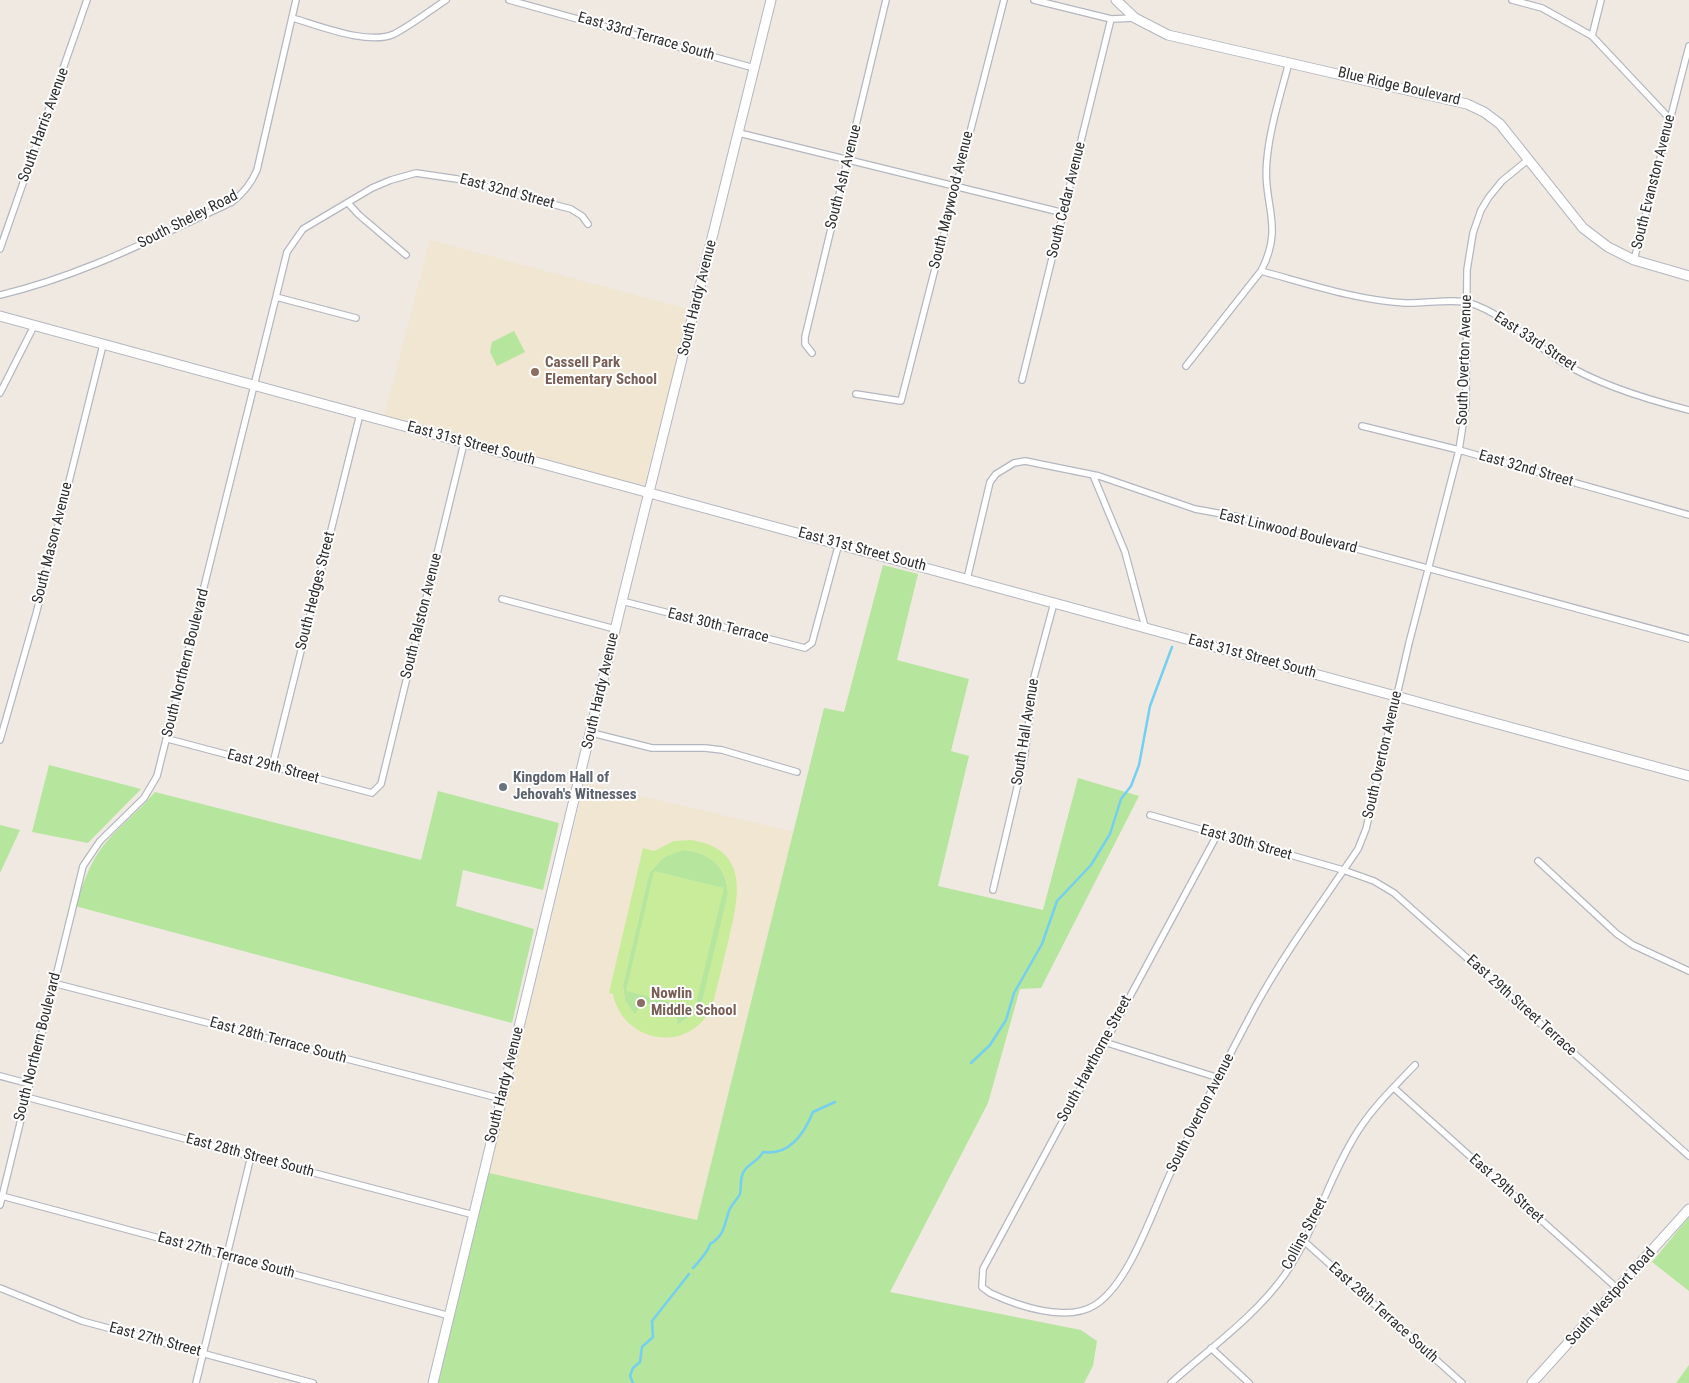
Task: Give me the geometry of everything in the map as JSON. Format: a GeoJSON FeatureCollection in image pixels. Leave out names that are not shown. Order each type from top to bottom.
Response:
{"type":"FeatureCollection","features":[{"type":"Feature","properties":{"kind":"street","name":"South Harris Avenue"},"geometry":{"type":"LineString","coordinates":[[0,248],[87,0]]}},
{"type":"Feature","properties":{"kind":"street","name":"South Sheley Road"},"geometry":{"type":"LineString","coordinates":[[0,295],[39,286],[86,270],[232,202],[241,195],[251,184],[257,170],[296,0]]}},
{"type":"Feature","properties":{"kind":"street"},"geometry":{"type":"LineString","coordinates":[[292,18],[365,37],[379,38],[394,34],[446,0]]}},
{"type":"Feature","properties":{"kind":"street","name":"East 33rd Terrace South"},"geometry":{"type":"LineString","coordinates":[[509,0],[754,68]]}},
{"type":"Feature","properties":{"kind":"street","name":"South Hardy Avenue"},"geometry":{"type":"LineString","coordinates":[[433,1383],[592,732],[615,629],[771,0]]}},
{"type":"Feature","properties":{"kind":"street","name":"South Ash Avenue"},"geometry":{"type":"LineString","coordinates":[[812,353],[805,344],[805,337],[886,0]]}},
{"type":"Feature","properties":{"kind":"street","name":"South Maywood Avenue"},"geometry":{"type":"LineString","coordinates":[[856,394],[901,401],[1004,0]]}},
{"type":"Feature","properties":{"kind":"street"},"geometry":{"type":"LineString","coordinates":[[1034,0],[1111,19],[1135,18]]}},
{"type":"Feature","properties":{"kind":"street","name":"Blue Ridge Boulevard"},"geometry":{"type":"LineString","coordinates":[[1116,0],[1135,18],[1168,34],[1467,104],[1484,112],[1500,124],[1583,228],[1608,247],[1634,260],[1689,276]]}},
{"type":"Feature","properties":{"kind":"street"},"geometry":{"type":"LineString","coordinates":[[1512,0],[1542,8],[1592,36],[1670,119]]}},
{"type":"Feature","properties":{"kind":"street"},"geometry":{"type":"LineString","coordinates":[[1592,36],[1601,0]]}},
{"type":"Feature","properties":{"kind":"street","name":"South Cedar Avenue"},"geometry":{"type":"LineString","coordinates":[[1022,380],[1111,19]]}},
{"type":"Feature","properties":{"kind":"street","name":"South Evanston Avenue"},"geometry":{"type":"LineString","coordinates":[[1634,260],[1689,46]]}},
{"type":"Feature","properties":{"kind":"street"},"geometry":{"type":"LineString","coordinates":[[1186,366],[1261,272],[1273,245],[1274,227],[1267,184],[1269,142],[1289,62]]}},
{"type":"Feature","properties":{"kind":"street"},"geometry":{"type":"LineString","coordinates":[[739,132],[1064,213]]}},
{"type":"Feature","properties":{"kind":"street","name":"South Overton Avenue"},"geometry":{"type":"LineString","coordinates":[[1093,1306],[1104,1297],[1133,1256],[1171,1172],[1278,966],[1358,849],[1366,829],[1397,696],[1459,450],[1466,405],[1468,256],[1481,210],[1502,181],[1529,159]]}},
{"type":"Feature","properties":{"kind":"street","name":"South Northern Boulevard"},"geometry":{"type":"LineString","coordinates":[[0,1205],[84,866],[100,841],[144,798],[157,776],[168,739],[287,252],[303,229],[348,202],[391,180],[421,173]]}},
{"type":"Feature","properties":{"kind":"street","name":"East 32nd Street"},"geometry":{"type":"LineString","coordinates":[[421,173],[457,179],[571,209],[582,216],[588,224]]}},
{"type":"Feature","properties":{"kind":"street"},"geometry":{"type":"LineString","coordinates":[[348,202],[359,215],[406,255]]}},
{"type":"Feature","properties":{"kind":"street","name":"East 33rd Street"},"geometry":{"type":"LineString","coordinates":[[1261,272],[1371,299],[1406,303],[1468,302],[1491,313],[1561,362],[1638,394],[1689,410]]}},
{"type":"Feature","properties":{"kind":"street"},"geometry":{"type":"LineString","coordinates":[[276,297],[356,318]]}},
{"type":"Feature","properties":{"kind":"street","name":"East 31st Street South"},"geometry":{"type":"LineString","coordinates":[[0,316],[1689,776]]}},
{"type":"Feature","properties":{"kind":"street"},"geometry":{"type":"LineString","coordinates":[[0,393],[34,326]]}},
{"type":"Feature","properties":{"kind":"street","name":"South Mason Avenue"},"geometry":{"type":"LineString","coordinates":[[0,740],[36,614],[103,345]]}},
{"type":"Feature","properties":{"kind":"street","name":"South Hedges Street"},"geometry":{"type":"LineString","coordinates":[[272,767],[360,414]]}},
{"type":"Feature","properties":{"kind":"street","name":"East 32nd Street"},"geometry":{"type":"LineString","coordinates":[[1362,426],[1459,450],[1689,515]]}},
{"type":"Feature","properties":{"kind":"street","name":"South Ralston Avenue"},"geometry":{"type":"LineString","coordinates":[[377,789],[380,784],[464,443]]}},
{"type":"Feature","properties":{"kind":"street","name":"East Linwood Boulevard"},"geometry":{"type":"LineString","coordinates":[[966,579],[986,492],[996,474],[1009,465],[1025,461],[1093,475],[1195,509],[1239,518],[1689,639]]}},
{"type":"Feature","properties":{"kind":"street"},"geometry":{"type":"LineString","coordinates":[[1093,475],[1125,552],[1145,628]]}},
{"type":"Feature","properties":{"kind":"street","name":"East 30th Terrace"},"geometry":{"type":"LineString","coordinates":[[622,601],[805,648],[812,643],[839,544]]}},
{"type":"Feature","properties":{"kind":"street"},"geometry":{"type":"LineString","coordinates":[[502,599],[615,629]]}},
{"type":"Feature","properties":{"kind":"street","name":"South Hall Avenue"},"geometry":{"type":"LineString","coordinates":[[993,890],[1025,754],[1034,676],[1054,602]]}},
{"type":"Feature","properties":{"kind":"street"},"geometry":{"type":"LineString","coordinates":[[592,732],[652,748],[705,748],[722,750],[797,772]]}},
{"type":"Feature","properties":{"kind":"street","name":"East 29th Street"},"geometry":{"type":"LineString","coordinates":[[168,739],[372,793],[377,789]]}},
{"type":"Feature","properties":{"kind":"street","name":"East 30th Street"},"geometry":{"type":"LineString","coordinates":[[1150,814],[1343,870]]}},
{"type":"Feature","properties":{"kind":"street","name":"South Hawthorne Street"},"geometry":{"type":"LineString","coordinates":[[1093,1306],[1075,1313],[1052,1313],[1000,1298],[990,1293],[982,1285],[983,1269],[1217,835]]}},
{"type":"Feature","properties":{"kind":"street"},"geometry":{"type":"LineString","coordinates":[[1538,862],[1617,934],[1633,945],[1689,971]]}},
{"type":"Feature","properties":{"kind":"street","name":"East 29th Street Terrace"},"geometry":{"type":"LineString","coordinates":[[1343,870],[1374,881],[1394,893],[1689,1156]]}},
{"type":"Feature","properties":{"kind":"street","name":"East 28th Terrace South"},"geometry":{"type":"LineString","coordinates":[[54,983],[502,1099]]}},
{"type":"Feature","properties":{"kind":"street"},"geometry":{"type":"LineString","coordinates":[[1104,1042],[1219,1078]]}},
{"type":"Feature","properties":{"kind":"street","name":"Collins Street"},"geometry":{"type":"LineString","coordinates":[[1171,1383],[1264,1301],[1285,1274],[1304,1242],[1357,1132],[1373,1110],[1415,1065]]}},
{"type":"Feature","properties":{"kind":"street"},"geometry":{"type":"LineString","coordinates":[[0,1076],[30,1084]]}},
{"type":"Feature","properties":{"kind":"street","name":"East 29th Street"},"geometry":{"type":"LineString","coordinates":[[1394,1088],[1618,1290]]}},
{"type":"Feature","properties":{"kind":"street","name":"East 28th Street South"},"geometry":{"type":"LineString","coordinates":[[26,1097],[474,1215]]}},
{"type":"Feature","properties":{"kind":"street"},"geometry":{"type":"LineString","coordinates":[[196,1383],[251,1156]]}},
{"type":"Feature","properties":{"kind":"street","name":"East 27th Terrace South"},"geometry":{"type":"LineString","coordinates":[[2,1196],[450,1316]]}},
{"type":"Feature","properties":{"kind":"street","name":"South Westport Road"},"geometry":{"type":"LineString","coordinates":[[1532,1383],[1618,1290],[1689,1209]]}},
{"type":"Feature","properties":{"kind":"street","name":"East 28th Terrace South"},"geometry":{"type":"LineString","coordinates":[[1304,1242],[1462,1383]]}},
{"type":"Feature","properties":{"kind":"street","name":"East 27th Street"},"geometry":{"type":"LineString","coordinates":[[0,1288],[82,1321],[313,1383]]}},
{"type":"Feature","properties":{"kind":"street"},"geometry":{"type":"LineString","coordinates":[[1211,1348],[1249,1383]]}},
{"type":"Feature","properties":{"kind":"shaded area","name":"Cassell Park Elementary School"},"geometry":{"type":"Polygon","coordinates":[[[430,240],[691,310],[646,476],[648,478],[647,483],[639,485],[600,476],[384,417],[430,240]]]}},
{"type":"Feature","properties":{"kind":"shaded area","name":"Nowlin Middle School"},"geometry":{"type":"Polygon","coordinates":[[[585,783],[795,832],[697,1220],[489,1173],[585,783]]]}},
{"type":"Feature","properties":{"kind":"green space"},"geometry":{"type":"Polygon","coordinates":[[[514,331],[525,352],[497,366],[490,352],[492,342],[514,331]]]}},
{"type":"Feature","properties":{"kind":"green space"},"geometry":{"type":"Polygon","coordinates":[[[883,565],[918,574],[897,660],[969,679],[951,751],[969,756],[938,886],[1043,910],[1078,778],[1139,796],[1041,988],[1020,989],[988,1103],[890,1292],[1081,1330],[1097,1341],[1093,1366],[1084,1383],[438,1383],[489,1173],[697,1220],[824,708],[844,712],[883,565]]]}},
{"type":"Feature","properties":{"kind":"green space"},"geometry":{"type":"Polygon","coordinates":[[[49,765],[141,789],[88,843],[32,832],[49,765]]]}},
{"type":"Feature","properties":{"kind":"green space"},"geometry":{"type":"Polygon","coordinates":[[[438,791],[559,823],[543,890],[463,870],[456,906],[534,929],[512,1023],[75,906],[98,853],[155,792],[421,860],[438,791]]]}},
{"type":"Feature","properties":{"kind":"green space"},"geometry":{"type":"Polygon","coordinates":[[[0,825],[20,830],[0,873],[0,825]]]}},
{"type":"Feature","properties":{"kind":"green space"},"geometry":{"type":"Polygon","coordinates":[[[691,840],[710,845],[723,853],[732,864],[736,877],[737,891],[733,922],[720,976],[714,999],[706,1017],[693,1029],[678,1036],[662,1037],[646,1034],[631,1025],[620,1012],[613,994],[609,993],[643,848],[654,851],[674,841],[691,840]],[[684,850],[664,857],[649,874],[623,985],[625,1001],[635,1015],[642,1003],[676,1011],[677,1025],[694,1014],[702,1001],[728,894],[725,876],[721,869],[709,858],[693,851],[684,850]]]}},
{"type":"Feature","properties":{"kind":"green space"},"geometry":{"type":"Polygon","coordinates":[[[684,850],[702,854],[715,863],[724,876],[728,894],[704,998],[694,1014],[677,1025],[676,1011],[642,1003],[635,1015],[625,1001],[623,985],[649,874],[663,858],[684,850]]]}},
{"type":"Feature","properties":{"kind":"green space"},"geometry":{"type":"Polygon","coordinates":[[[654,871],[724,888],[695,1008],[626,991],[654,871]]]}},
{"type":"Feature","properties":{"kind":"green space"},"geometry":{"type":"Polygon","coordinates":[[[1689,1217],[1689,1291],[1652,1262],[1689,1217]]]}},
{"type":"Feature","properties":{"kind":"green space"},"geometry":{"type":"Polygon","coordinates":[[[1689,1365],[1689,1383],[1676,1383],[1689,1365]]]}},
{"type":"Feature","properties":{"kind":"waterway"},"geometry":{"type":"LineString","coordinates":[[971,1063],[990,1045],[1006,1020],[1014,993],[1042,944],[1057,901],[1091,865],[1110,834],[1121,799],[1131,786],[1139,765],[1150,706],[1172,647]]}},
{"type":"Feature","properties":{"kind":"waterway"},"geometry":{"type":"LineString","coordinates":[[693,1268],[706,1253],[710,1244],[719,1237],[730,1209],[740,1194],[742,1177],[746,1168],[763,1152],[781,1151],[788,1147],[800,1135],[813,1112],[835,1102]]}},
{"type":"Feature","properties":{"kind":"waterway"},"geometry":{"type":"LineString","coordinates":[[633,1383],[630,1376],[633,1368],[640,1362],[642,1347],[653,1337],[652,1321],[689,1274]]}},
{"type":"Feature","properties":{"kind":"place","name":"Cassell Park Elementary School"},"geometry":{"type":"Point","coordinates":[535,372]}},
{"type":"Feature","properties":{"kind":"place","name":"Kingdom Hall of Jehovah's Witnesses"},"geometry":{"type":"Point","coordinates":[503,787]}},
{"type":"Feature","properties":{"kind":"place","name":"Nowlin Middle School"},"geometry":{"type":"Point","coordinates":[641,1003]}}]}
